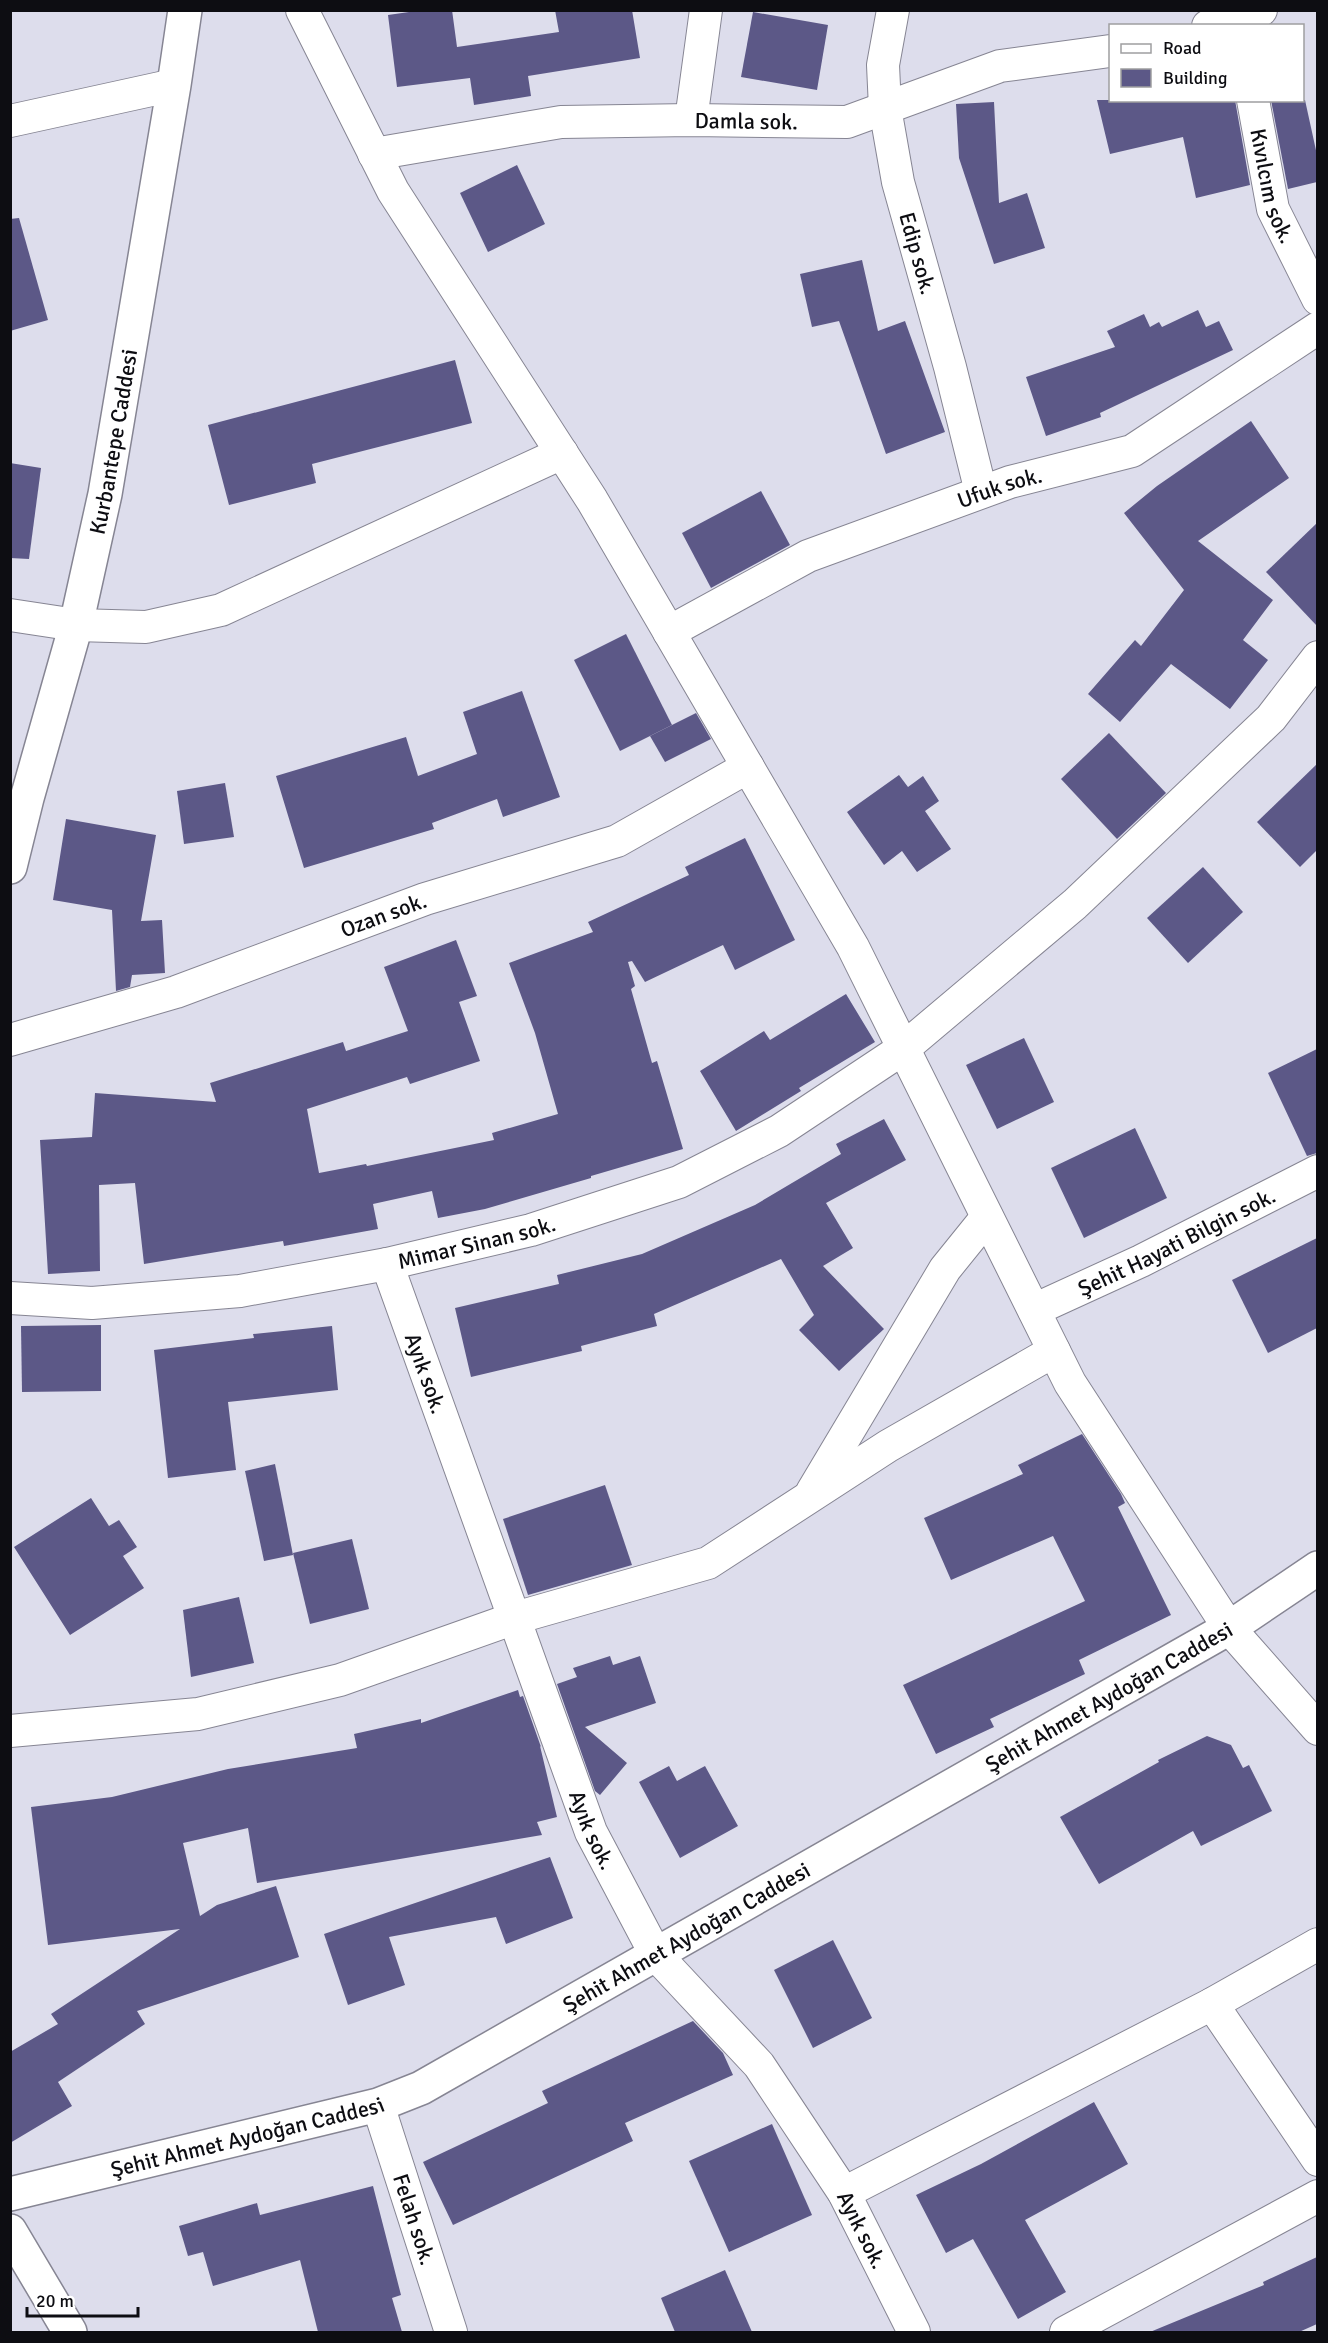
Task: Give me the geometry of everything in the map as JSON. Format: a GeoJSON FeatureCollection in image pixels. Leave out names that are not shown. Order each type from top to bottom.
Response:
{"type":"FeatureCollection","features":[{"type":"Feature","properties":{"kind":"street","name":"Kurbantepe Caddesi"},"geometry":{"type":"LineString","coordinates":[[10,867],[76,625],[105,494],[185,10]]}},
{"type":"Feature","properties":{"kind":"street"},"geometry":{"type":"LineString","coordinates":[[302,10],[393,191],[592,500],[853,946],[1070,1383],[1228,1628],[1317,1729]]}},
{"type":"Feature","properties":{"kind":"street"},"geometry":{"type":"LineString","coordinates":[[691,120],[706,10]]}},
{"type":"Feature","properties":{"kind":"street","name":"Edip sok."},"geometry":{"type":"LineString","coordinates":[[894,10],[883,65],[885,108],[898,182],[950,367],[981,492]]}},
{"type":"Feature","properties":{"kind":"street"},"geometry":{"type":"LineString","coordinates":[[1215,24],[1249,15]]}},
{"type":"Feature","properties":{"kind":"street","name":"Damla sok."},"geometry":{"type":"LineString","coordinates":[[374,154],[561,122],[691,120],[847,122],[1000,66],[1109,51]]}},
{"type":"Feature","properties":{"kind":"street"},"geometry":{"type":"LineString","coordinates":[[10,121],[174,85]]}},
{"type":"Feature","properties":{"kind":"street","name":"Kıvılcım sok."},"geometry":{"type":"LineString","coordinates":[[1253,102],[1273,209],[1317,299]]}},
{"type":"Feature","properties":{"kind":"street","name":"Ufuk sok."},"geometry":{"type":"LineString","coordinates":[[669,632],[808,556],[1010,482],[1132,451],[1317,328]]}},
{"type":"Feature","properties":{"kind":"street"},"geometry":{"type":"LineString","coordinates":[[10,615],[76,625],[146,627],[221,610],[562,453]]}},
{"type":"Feature","properties":{"kind":"street","name":"Mimar Sinan sok."},"geometry":{"type":"LineString","coordinates":[[10,1298],[92,1303],[229,1292],[387,1264],[531,1230],[679,1182],[779,1131],[904,1048],[1075,904],[1271,718],[1317,657]]}},
{"type":"Feature","properties":{"kind":"street","name":"Ozan sok."},"geometry":{"type":"LineString","coordinates":[[10,1040],[176,992],[425,899],[617,841],[748,767]]}},
{"type":"Feature","properties":{"kind":"street","name":"Şehit Hayati Bilgin sok."},"geometry":{"type":"LineString","coordinates":[[1034,1310],[1141,1261],[1317,1171]]}},
{"type":"Feature","properties":{"kind":"street"},"geometry":{"type":"LineString","coordinates":[[808,1498],[945,1269],[987,1217]]}},
{"type":"Feature","properties":{"kind":"street","name":"Ayık sok."},"geometry":{"type":"LineString","coordinates":[[387,1264],[591,1832],[656,1955],[759,2065],[844,2193],[914,2332]]}},
{"type":"Feature","properties":{"kind":"street"},"geometry":{"type":"LineString","coordinates":[[10,1731],[198,1714],[340,1680],[515,1618],[708,1563],[888,1446],[1054,1351]]}},
{"type":"Feature","properties":{"kind":"street","name":"Şehit Ahmet Aydoğan Caddesi"},"geometry":{"type":"LineString","coordinates":[[10,2194],[378,2105],[421,2088],[1228,1628],[1317,1568]]}},
{"type":"Feature","properties":{"kind":"street"},"geometry":{"type":"LineString","coordinates":[[844,2193],[1212,2004],[1317,1944]]}},
{"type":"Feature","properties":{"kind":"street"},"geometry":{"type":"LineString","coordinates":[[1212,2004],[1317,2160]]}},
{"type":"Feature","properties":{"kind":"street","name":"Felah sok."},"geometry":{"type":"LineString","coordinates":[[378,2105],[451,2332]]}},
{"type":"Feature","properties":{"kind":"street"},"geometry":{"type":"LineString","coordinates":[[1066,2332],[1317,2196]]}},
{"type":"Feature","properties":{"kind":"street"},"geometry":{"type":"LineString","coordinates":[[10,2231],[70,2332]]}},
{"type":"Feature","properties":{"kind":"building"},"geometry":{"type":"Polygon","coordinates":[[[423,10],[452,10],[457,47],[559,32],[555,10],[632,10],[640,58],[528,76],[531,96],[474,105],[470,78],[397,87],[388,15],[423,10]]]}},
{"type":"Feature","properties":{"kind":"building"},"geometry":{"type":"Polygon","coordinates":[[[753,12],[828,25],[817,90],[741,77],[753,12]]]}},
{"type":"Feature","properties":{"kind":"building"},"geometry":{"type":"Polygon","coordinates":[[[1097,100],[1109,100],[1109,102],[1235,102],[1250,185],[1196,198],[1183,137],[1110,154],[1097,100]]]}},
{"type":"Feature","properties":{"kind":"building"},"geometry":{"type":"Polygon","coordinates":[[[1305,100],[1317,155],[1317,182],[1288,189],[1271,102],[1304,102],[1305,100]]]}},
{"type":"Feature","properties":{"kind":"building"},"geometry":{"type":"Polygon","coordinates":[[[994,102],[999,203],[1027,193],[1045,248],[994,264],[959,158],[956,104],[994,102]]]}},
{"type":"Feature","properties":{"kind":"building"},"geometry":{"type":"Polygon","coordinates":[[[517,165],[545,224],[488,252],[460,193],[517,165]]]}},
{"type":"Feature","properties":{"kind":"building"},"geometry":{"type":"Polygon","coordinates":[[[19,218],[48,320],[10,331],[10,219],[19,218]]]}},
{"type":"Feature","properties":{"kind":"building"},"geometry":{"type":"Polygon","coordinates":[[[862,260],[878,331],[905,321],[945,432],[886,454],[839,321],[812,327],[800,274],[862,260]]]}},
{"type":"Feature","properties":{"kind":"building"},"geometry":{"type":"Polygon","coordinates":[[[1198,310],[1206,327],[1219,321],[1233,350],[1100,413],[1101,417],[1046,436],[1026,377],[1115,347],[1107,331],[1144,314],[1150,327],[1159,322],[1162,327],[1198,310]]]}},
{"type":"Feature","properties":{"kind":"building"},"geometry":{"type":"Polygon","coordinates":[[[455,360],[472,423],[312,464],[316,483],[229,505],[208,425],[455,360]]]}},
{"type":"Feature","properties":{"kind":"building"},"geometry":{"type":"Polygon","coordinates":[[[1251,421],[1289,478],[1198,541],[1273,600],[1243,640],[1268,660],[1230,709],[1171,664],[1120,722],[1088,694],[1135,640],[1141,646],[1184,590],[1124,513],[1157,486],[1251,421]]]}},
{"type":"Feature","properties":{"kind":"building"},"geometry":{"type":"Polygon","coordinates":[[[10,463],[41,468],[29,559],[10,558],[10,463]]]}},
{"type":"Feature","properties":{"kind":"building"},"geometry":{"type":"Polygon","coordinates":[[[761,491],[790,545],[711,588],[682,533],[761,491]]]}},
{"type":"Feature","properties":{"kind":"building"},"geometry":{"type":"Polygon","coordinates":[[[1317,523],[1317,626],[1266,572],[1317,523]]]}},
{"type":"Feature","properties":{"kind":"building"},"geometry":{"type":"Polygon","coordinates":[[[626,634],[672,725],[620,751],[574,660],[626,634]]]}},
{"type":"Feature","properties":{"kind":"building"},"geometry":{"type":"Polygon","coordinates":[[[522,691],[560,797],[503,817],[497,799],[432,823],[434,829],[304,868],[276,776],[406,737],[418,776],[477,754],[463,712],[522,691]]]}},
{"type":"Feature","properties":{"kind":"building"},"geometry":{"type":"Polygon","coordinates":[[[696,713],[711,739],[665,762],[650,736],[696,713]]]}},
{"type":"Feature","properties":{"kind":"building"},"geometry":{"type":"Polygon","coordinates":[[[1109,733],[1166,793],[1117,839],[1061,779],[1109,733]]]}},
{"type":"Feature","properties":{"kind":"building"},"geometry":{"type":"Polygon","coordinates":[[[1317,764],[1317,850],[1300,867],[1257,822],[1317,764]]]}},
{"type":"Feature","properties":{"kind":"building"},"geometry":{"type":"Polygon","coordinates":[[[899,775],[908,787],[923,776],[939,801],[925,811],[951,849],[917,872],[902,851],[884,865],[847,812],[899,775]]]}},
{"type":"Feature","properties":{"kind":"building"},"geometry":{"type":"Polygon","coordinates":[[[225,783],[234,837],[184,844],[177,791],[225,783]]]}},
{"type":"Feature","properties":{"kind":"building"},"geometry":{"type":"Polygon","coordinates":[[[66,819],[156,835],[141,921],[162,920],[165,973],[132,975],[130,987],[116,991],[112,910],[53,900],[66,819]]]}},
{"type":"Feature","properties":{"kind":"building"},"geometry":{"type":"Polygon","coordinates":[[[745,838],[795,940],[735,970],[723,945],[645,982],[632,961],[628,962],[635,986],[631,989],[652,1063],[657,1061],[683,1149],[485,1209],[438,1218],[432,1191],[373,1204],[378,1229],[284,1246],[283,1241],[144,1264],[135,1183],[99,1185],[100,1271],[48,1274],[40,1140],[92,1137],[95,1093],[216,1102],[210,1083],[343,1042],[346,1051],[408,1031],[384,967],[456,940],[477,996],[459,1002],[480,1061],[410,1084],[407,1077],[307,1109],[319,1173],[366,1164],[367,1166],[494,1140],[492,1133],[558,1114],[535,1033],[509,963],[593,932],[588,922],[689,875],[685,867],[745,838]]]}},
{"type":"Feature","properties":{"kind":"building"},"geometry":{"type":"Polygon","coordinates":[[[1203,867],[1243,912],[1188,963],[1147,918],[1203,867]]]}},
{"type":"Feature","properties":{"kind":"building"},"geometry":{"type":"Polygon","coordinates":[[[846,994],[875,1042],[799,1088],[801,1091],[736,1131],[700,1071],[764,1031],[770,1040],[846,994]]]}},
{"type":"Feature","properties":{"kind":"building"},"geometry":{"type":"Polygon","coordinates":[[[1024,1038],[1054,1102],[997,1129],[966,1065],[1024,1038]]]}},
{"type":"Feature","properties":{"kind":"building"},"geometry":{"type":"Polygon","coordinates":[[[1317,1049],[1317,1153],[1307,1156],[1268,1073],[1317,1049]]]}},
{"type":"Feature","properties":{"kind":"building"},"geometry":{"type":"Polygon","coordinates":[[[884,1119],[906,1160],[826,1203],[853,1248],[823,1266],[884,1329],[839,1371],[799,1330],[814,1315],[781,1259],[654,1314],[657,1326],[581,1346],[582,1351],[471,1377],[455,1308],[559,1284],[557,1275],[642,1254],[755,1205],[841,1154],[836,1144],[884,1119]]]}},
{"type":"Feature","properties":{"kind":"building"},"geometry":{"type":"Polygon","coordinates":[[[1135,1128],[1167,1198],[1084,1238],[1051,1168],[1135,1128]]]}},
{"type":"Feature","properties":{"kind":"building"},"geometry":{"type":"Polygon","coordinates":[[[1317,1238],[1317,1328],[1268,1353],[1232,1280],[1317,1238]]]}},
{"type":"Feature","properties":{"kind":"building"},"geometry":{"type":"Polygon","coordinates":[[[101,1325],[101,1391],[22,1392],[21,1326],[101,1325]]]}},
{"type":"Feature","properties":{"kind":"building"},"geometry":{"type":"Polygon","coordinates":[[[332,1326],[338,1390],[228,1402],[236,1470],[168,1478],[154,1350],[254,1338],[253,1334],[332,1326]]]}},
{"type":"Feature","properties":{"kind":"building"},"geometry":{"type":"Polygon","coordinates":[[[1082,1434],[1121,1494],[1125,1503],[1118,1507],[1171,1615],[1079,1660],[1085,1674],[990,1719],[994,1727],[936,1754],[903,1685],[1085,1601],[1053,1536],[951,1580],[924,1518],[1023,1474],[1018,1465],[1082,1434]]]}},
{"type":"Feature","properties":{"kind":"building"},"geometry":{"type":"Polygon","coordinates":[[[275,1464],[293,1555],[264,1561],[245,1471],[275,1464]]]}},
{"type":"Feature","properties":{"kind":"building"},"geometry":{"type":"Polygon","coordinates":[[[605,1485],[632,1565],[528,1595],[503,1519],[605,1485]]]}},
{"type":"Feature","properties":{"kind":"building"},"geometry":{"type":"Polygon","coordinates":[[[91,1498],[109,1526],[119,1520],[137,1547],[123,1556],[144,1588],[70,1635],[14,1547],[91,1498]]]}},
{"type":"Feature","properties":{"kind":"building"},"geometry":{"type":"Polygon","coordinates":[[[352,1539],[369,1609],[310,1624],[293,1553],[352,1539]]]}},
{"type":"Feature","properties":{"kind":"building"},"geometry":{"type":"Polygon","coordinates":[[[239,1597],[254,1663],[191,1677],[183,1610],[239,1597]]]}},
{"type":"Feature","properties":{"kind":"building"},"geometry":{"type":"Polygon","coordinates":[[[610,1656],[613,1665],[640,1656],[656,1703],[585,1727],[627,1763],[600,1795],[595,1791],[557,1684],[577,1677],[573,1668],[610,1656]]]}},
{"type":"Feature","properties":{"kind":"building"},"geometry":{"type":"Polygon","coordinates":[[[518,1690],[520,1697],[523,1696],[541,1747],[557,1817],[537,1822],[542,1835],[257,1883],[248,1828],[183,1843],[200,1916],[217,1905],[276,1886],[299,1957],[137,2011],[145,2024],[58,2082],[72,2106],[10,2143],[10,2052],[58,2024],[51,2014],[180,1929],[48,1945],[31,1807],[112,1797],[228,1769],[357,1748],[354,1734],[421,1719],[421,1723],[518,1690]]]}},
{"type":"Feature","properties":{"kind":"building"},"geometry":{"type":"Polygon","coordinates":[[[1207,1736],[1231,1745],[1243,1768],[1249,1765],[1272,1811],[1201,1846],[1193,1831],[1099,1884],[1060,1817],[1159,1762],[1158,1760],[1207,1736]]]}},
{"type":"Feature","properties":{"kind":"building"},"geometry":{"type":"Polygon","coordinates":[[[669,1766],[677,1781],[705,1766],[738,1826],[680,1858],[639,1782],[669,1766]]]}},
{"type":"Feature","properties":{"kind":"building"},"geometry":{"type":"Polygon","coordinates":[[[550,1857],[573,1918],[506,1944],[496,1917],[389,1937],[405,1985],[348,2005],[324,1934],[550,1857]]]}},
{"type":"Feature","properties":{"kind":"building"},"geometry":{"type":"Polygon","coordinates":[[[833,1940],[872,2018],[813,2048],[774,1970],[833,1940]]]}},
{"type":"Feature","properties":{"kind":"building"},"geometry":{"type":"Polygon","coordinates":[[[693,2021],[723,2053],[733,2075],[625,2123],[633,2141],[453,2225],[423,2162],[548,2103],[542,2091],[693,2021]]]}},
{"type":"Feature","properties":{"kind":"building"},"geometry":{"type":"Polygon","coordinates":[[[1094,2102],[1128,2164],[1025,2220],[1066,2292],[1018,2319],[973,2239],[946,2253],[916,2195],[981,2164],[1094,2102]]]}},
{"type":"Feature","properties":{"kind":"building"},"geometry":{"type":"Polygon","coordinates":[[[772,2124],[812,2215],[729,2252],[689,2161],[772,2124]]]}},
{"type":"Feature","properties":{"kind":"building"},"geometry":{"type":"Polygon","coordinates":[[[373,2186],[401,2295],[392,2298],[402,2332],[318,2332],[300,2260],[213,2286],[203,2252],[188,2256],[179,2226],[257,2203],[260,2215],[373,2186]]]}},
{"type":"Feature","properties":{"kind":"building"},"geometry":{"type":"Polygon","coordinates":[[[1317,2257],[1317,2324],[1299,2332],[1150,2332],[1264,2285],[1263,2282],[1317,2257]]]}},
{"type":"Feature","properties":{"kind":"building"},"geometry":{"type":"Polygon","coordinates":[[[725,2270],[752,2332],[675,2332],[661,2298],[725,2270]]]}}]}
